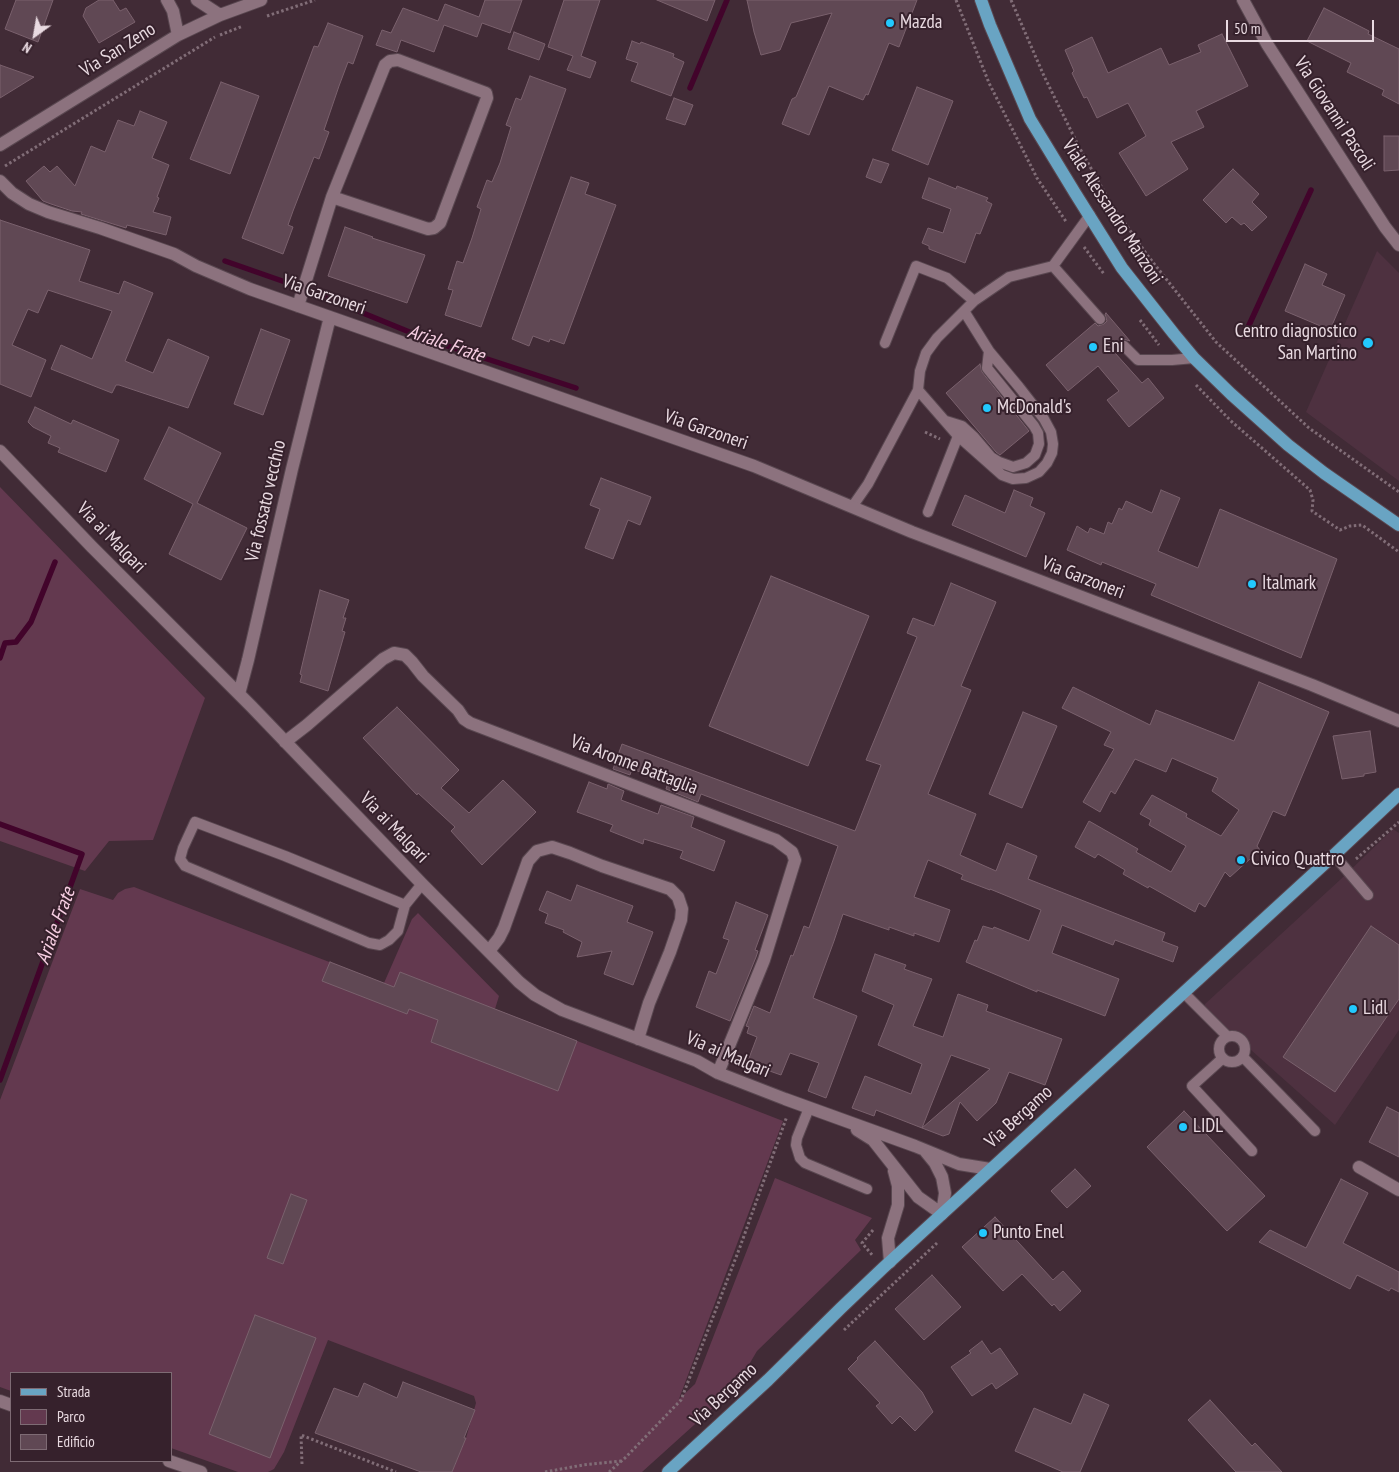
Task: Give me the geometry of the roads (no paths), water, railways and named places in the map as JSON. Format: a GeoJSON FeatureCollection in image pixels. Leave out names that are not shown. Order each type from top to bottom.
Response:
{"type":"FeatureCollection","features":[{"type":"Feature","properties":{"kind":"main road","name":"Viale Alessandro Manzoni"},"geometry":{"type":"LineString","coordinates":[[981,0],[1030,119],[1122,268],[1194,358],[1231,394],[1288,445],[1324,473],[1399,525]]}},
{"type":"Feature","properties":{"kind":"main road","name":"Via Bergamo"},"geometry":{"type":"LineString","coordinates":[[668,1472],[768,1380],[840,1308],[1399,794]]}},
{"type":"Feature","properties":{"kind":"street"},"geometry":{"type":"LineString","coordinates":[[167,0],[173,11],[178,36]]}},
{"type":"Feature","properties":{"kind":"street"},"geometry":{"type":"LineString","coordinates":[[197,0],[220,15]]}},
{"type":"Feature","properties":{"kind":"street","name":"Via San Zeno"},"geometry":{"type":"LineString","coordinates":[[0,145],[178,36],[220,15],[261,0]]}},
{"type":"Feature","properties":{"kind":"street","name":"Via Giovanni Pascoli"},"geometry":{"type":"LineString","coordinates":[[1243,0],[1266,44],[1385,227],[1399,245]]}},
{"type":"Feature","properties":{"kind":"street"},"geometry":{"type":"LineString","coordinates":[[298,306],[332,197],[385,65],[390,61],[398,60],[486,93],[487,98],[440,223],[434,228],[428,229],[332,197]]}},
{"type":"Feature","properties":{"kind":"street","name":"Via Garzoneri"},"geometry":{"type":"LineString","coordinates":[[0,181],[12,193],[29,204],[48,212],[174,254],[250,290],[754,466],[912,532],[1312,685],[1399,722]]}},
{"type":"Feature","properties":{"kind":"street","name":"Via fossato vecchio"},"geometry":{"type":"LineString","coordinates":[[239,694],[330,317]]}},
{"type":"Feature","properties":{"kind":"street","name":"Via ai Malgari"},"geometry":{"type":"LineString","coordinates":[[0,451],[519,982],[548,1003],[562,1010],[697,1061],[718,1073],[959,1164],[990,1170]]}},
{"type":"Feature","properties":{"kind":"street","name":"Via Aronne Battaglia"},"geometry":{"type":"LineString","coordinates":[[285,742],[307,726],[383,659],[394,653],[405,655],[423,676],[458,710],[464,719],[470,723],[776,840],[792,852],[795,860],[764,960],[718,1073]]}},
{"type":"Feature","properties":{"kind":"street"},"geometry":{"type":"LineString","coordinates":[[489,951],[504,928],[528,861],[537,851],[552,847],[670,889],[678,897],[682,908],[681,920],[649,1003],[638,1039]]}},
{"type":"Feature","properties":{"kind":"street","name":"Via ai Malgari"},"geometry":{"type":"LineString","coordinates":[[837,1117],[873,1140],[918,1197],[942,1214]]}},
{"type":"Feature","properties":{"kind":"street"},"geometry":{"type":"LineString","coordinates":[[924,1150],[935,1163],[942,1178],[945,1194],[942,1214]]}},
{"type":"Feature","properties":{"kind":"street","name":"Via ai Malgari"},"geometry":{"type":"LineString","coordinates":[[887,1265],[888,1238],[898,1205],[898,1186],[892,1166]]}},
{"type":"Feature","properties":{"kind":"street"},"geometry":{"type":"LineString","coordinates":[[1358,1167],[1399,1190]]}},
{"type":"Feature","properties":{"kind":"street"},"geometry":{"type":"LineString","coordinates":[[172,1462],[201,1472]]}},
{"type":"Feature","properties":{"kind":"lane"},"geometry":{"type":"LineString","coordinates":[[852,507],[868,484],[918,390],[920,371],[926,353],[937,338],[974,301],[1008,277],[1053,266],[1090,215]]}},
{"type":"Feature","properties":{"kind":"lane"},"geometry":{"type":"LineString","coordinates":[[885,343],[916,266],[947,278],[974,301]]}},
{"type":"Feature","properties":{"kind":"lane"},"geometry":{"type":"LineString","coordinates":[[1053,266],[1100,318]]}},
{"type":"Feature","properties":{"kind":"lane"},"geometry":{"type":"LineString","coordinates":[[918,390],[958,436],[1002,475],[1013,478],[1026,478],[1039,472],[1048,464],[1053,444],[1051,432],[1044,419],[990,351],[964,310]]}},
{"type":"Feature","properties":{"kind":"lane"},"geometry":{"type":"LineString","coordinates":[[1124,346],[1138,360],[1194,358]]}},
{"type":"Feature","properties":{"kind":"lane"},"geometry":{"type":"LineString","coordinates":[[945,421],[962,426],[991,457],[1013,467],[1026,463],[1035,455],[1039,444],[1038,432],[987,368],[990,351]]}},
{"type":"Feature","properties":{"kind":"lane"},"geometry":{"type":"LineString","coordinates":[[928,512],[958,436]]}},
{"type":"Feature","properties":{"kind":"lane"},"geometry":{"type":"LineString","coordinates":[[405,906],[285,856],[195,822],[180,859],[185,866],[368,943],[380,945],[389,940],[398,931],[405,906],[422,884]]}},
{"type":"Feature","properties":{"kind":"lane"},"geometry":{"type":"LineString","coordinates":[[1334,855],[1368,895]]}},
{"type":"Feature","properties":{"kind":"lane"},"geometry":{"type":"LineString","coordinates":[[1184,992],[1227,1036]]}},
{"type":"Feature","properties":{"kind":"lane"},"geometry":{"type":"LineString","coordinates":[[1227,1036],[1236,1036],[1243,1041],[1246,1049],[1243,1057],[1232,1062],[1223,1058],[1219,1050],[1221,1042],[1227,1036]]}},
{"type":"Feature","properties":{"kind":"lane"},"geometry":{"type":"LineString","coordinates":[[1243,1057],[1315,1131]]}},
{"type":"Feature","properties":{"kind":"lane"},"geometry":{"type":"LineString","coordinates":[[1223,1058],[1192,1086],[1252,1151]]}},
{"type":"Feature","properties":{"kind":"lane"},"geometry":{"type":"LineString","coordinates":[[809,1108],[796,1145],[800,1158],[805,1164],[867,1189]]}},
{"type":"Feature","properties":{"kind":"waterway"},"geometry":{"type":"LineString","coordinates":[[690,88],[727,0]]}},
{"type":"Feature","properties":{"kind":"waterway"},"geometry":{"type":"LineString","coordinates":[[1244,336],[1311,190]]}},
{"type":"Feature","properties":{"kind":"waterway","name":"Ariale Frate"},"geometry":{"type":"LineString","coordinates":[[225,261],[288,283]]}},
{"type":"Feature","properties":{"kind":"waterway","name":"Ariale Frate"},"geometry":{"type":"LineString","coordinates":[[319,295],[429,340],[576,388]]}},
{"type":"Feature","properties":{"kind":"waterway","name":"Ariale Frate"},"geometry":{"type":"LineString","coordinates":[[0,658],[5,643],[16,642],[31,622],[55,562]]}},
{"type":"Feature","properties":{"kind":"waterway","name":"Ariale Frate"},"geometry":{"type":"LineString","coordinates":[[0,824],[82,854],[0,1080]]}},
{"type":"Feature","properties":{"kind":"place","name":"Mazda"},"geometry":{"type":"Point","coordinates":[890,23]}},
{"type":"Feature","properties":{"kind":"place","name":"Centro diagnostico San Martino"},"geometry":{"type":"Point","coordinates":[1368,343]}},
{"type":"Feature","properties":{"kind":"place","name":"Eni"},"geometry":{"type":"Point","coordinates":[1093,347]}},
{"type":"Feature","properties":{"kind":"place","name":"McDonald's"},"geometry":{"type":"Point","coordinates":[987,408]}},
{"type":"Feature","properties":{"kind":"place","name":"Italmark"},"geometry":{"type":"Point","coordinates":[1252,584]}},
{"type":"Feature","properties":{"kind":"place","name":"Civico Quattro"},"geometry":{"type":"Point","coordinates":[1241,860]}},
{"type":"Feature","properties":{"kind":"place","name":"Lidl"},"geometry":{"type":"Point","coordinates":[1353,1009]}},
{"type":"Feature","properties":{"kind":"place","name":"LIDL"},"geometry":{"type":"Point","coordinates":[1183,1127]}},
{"type":"Feature","properties":{"kind":"place","name":"Punto Enel"},"geometry":{"type":"Point","coordinates":[983,1233]}}]}
